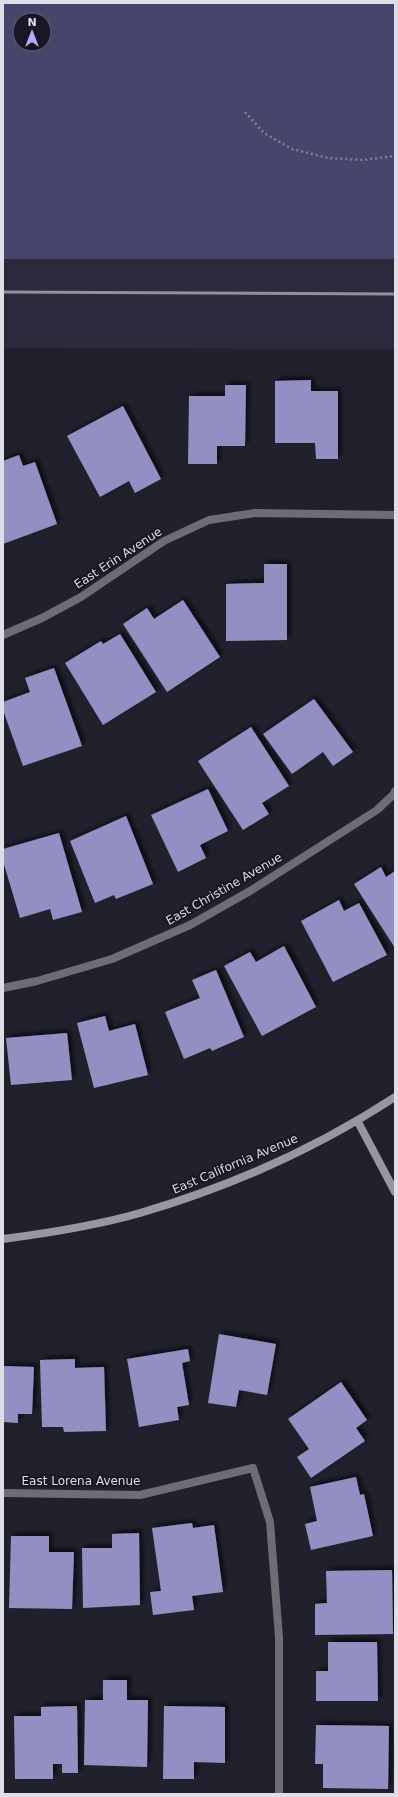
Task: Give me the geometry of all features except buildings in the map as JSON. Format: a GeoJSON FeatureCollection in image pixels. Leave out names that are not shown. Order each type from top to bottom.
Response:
{"type":"FeatureCollection","features":[{"type":"Feature","properties":{"kind":"street","name":"East Erin Avenue"},"geometry":{"type":"LineString","coordinates":[[3,635],[42,618],[81,597],[164,541],[209,520],[255,513],[395,515]]}},
{"type":"Feature","properties":{"kind":"street","name":"East Christine Avenue"},"geometry":{"type":"LineString","coordinates":[[3,988],[37,981],[112,959],[190,925],[250,891],[378,810],[395,792]]}},
{"type":"Feature","properties":{"kind":"street","name":"East California Avenue"},"geometry":{"type":"LineString","coordinates":[[3,1239],[68,1230],[139,1214],[196,1195],[272,1164],[358,1122],[395,1097]]}},
{"type":"Feature","properties":{"kind":"street"},"geometry":{"type":"LineString","coordinates":[[358,1122],[395,1192]]}},
{"type":"Feature","properties":{"kind":"street","name":"East Lorena Avenue"},"geometry":{"type":"LineString","coordinates":[[3,1492],[140,1495],[253,1468],[270,1522],[279,1637],[279,1794]]}},
{"type":"Feature","properties":{"kind":"path"},"geometry":{"type":"LineString","coordinates":[[245,112],[264,133],[292,149],[328,158],[363,160],[395,156]]}},
{"type":"Feature","properties":{"kind":"shaded area"},"geometry":{"type":"Polygon","coordinates":[[[3,3],[395,3],[395,259],[3,259],[3,3]]]}},
{"type":"Feature","properties":{"kind":"shaded area"},"geometry":{"type":"Polygon","coordinates":[[[3,259],[395,259],[395,349],[3,348],[3,259]]]}},
{"type":"Feature","properties":{"kind":"railway"},"geometry":{"type":"LineString","coordinates":[[3,292],[395,294]]}}]}
